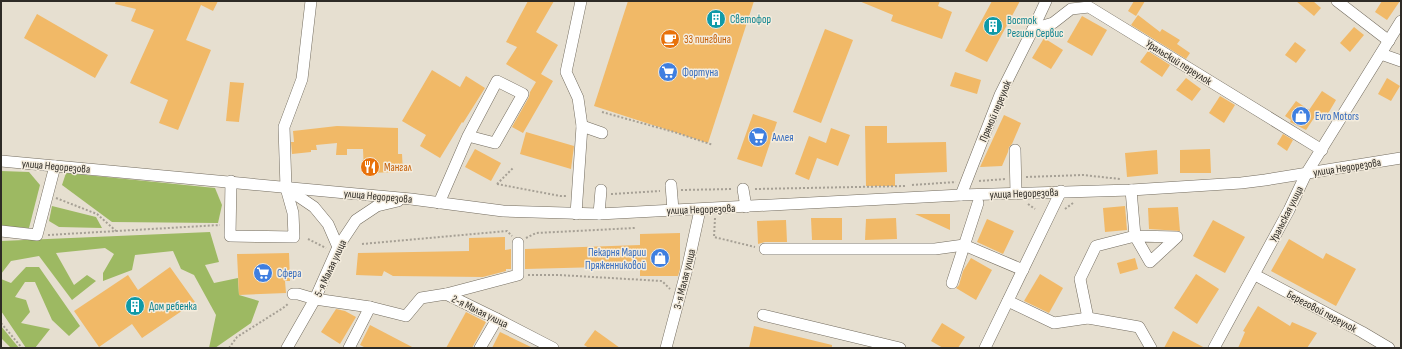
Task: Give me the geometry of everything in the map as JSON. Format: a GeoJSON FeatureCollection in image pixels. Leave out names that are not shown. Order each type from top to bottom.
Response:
{"type":"FeatureCollection","features":[{"type":"Feature","properties":{"kind":"street"},"geometry":{"type":"LineString","coordinates":[[231,181],[230,236],[294,237],[293,213],[286,188],[284,127],[302,79],[311,1]]}},
{"type":"Feature","properties":{"kind":"street"},"geometry":{"type":"LineString","coordinates":[[576,214],[582,126],[578,98],[566,72],[581,1]]}},
{"type":"Feature","properties":{"kind":"street","name":"Прямой переулок"},"geometry":{"type":"LineString","coordinates":[[961,195],[1000,94],[1046,1]]}},
{"type":"Feature","properties":{"kind":"street"},"geometry":{"type":"LineString","coordinates":[[1337,1],[1389,42]]}},
{"type":"Feature","properties":{"kind":"street","name":"Уральский переулок"},"geometry":{"type":"LineString","coordinates":[[1033,29],[1053,23],[1070,9],[1089,7],[1322,150]]}},
{"type":"Feature","properties":{"kind":"street","name":"Уральская улица"},"geometry":{"type":"LineString","coordinates":[[1214,348],[1289,210],[1306,174],[1401,21]]}},
{"type":"Feature","properties":{"kind":"street"},"geometry":{"type":"LineString","coordinates":[[1381,54],[1401,61]]}},
{"type":"Feature","properties":{"kind":"street"},"geometry":{"type":"LineString","coordinates":[[438,203],[468,136],[496,80],[524,94],[495,143],[468,136]]}},
{"type":"Feature","properties":{"kind":"street"},"geometry":{"type":"LineString","coordinates":[[582,126],[602,133]]}},
{"type":"Feature","properties":{"kind":"street"},"geometry":{"type":"LineString","coordinates":[[1015,150],[1016,193]]}},
{"type":"Feature","properties":{"kind":"street","name":"улица Недорезова"},"geometry":{"type":"LineString","coordinates":[[1,161],[231,181],[286,188],[411,199],[502,211],[600,214],[700,210],[961,195],[1131,190],[1259,181],[1401,158]]}},
{"type":"Feature","properties":{"kind":"street"},"geometry":{"type":"LineString","coordinates":[[1,231],[37,235],[54,166]]}},
{"type":"Feature","properties":{"kind":"street"},"geometry":{"type":"LineString","coordinates":[[286,188],[314,207],[328,224],[332,248]]}},
{"type":"Feature","properties":{"kind":"street"},"geometry":{"type":"LineString","coordinates":[[673,210],[675,188]]}},
{"type":"Feature","properties":{"kind":"street"},"geometry":{"type":"LineString","coordinates":[[741,189],[746,207]]}},
{"type":"Feature","properties":{"kind":"street"},"geometry":{"type":"LineString","coordinates":[[1088,318],[1080,279],[1096,246],[1135,236],[1131,190]]}},
{"type":"Feature","properties":{"kind":"street"},"geometry":{"type":"LineString","coordinates":[[985,348],[1061,191]]}},
{"type":"Feature","properties":{"kind":"street"},"geometry":{"type":"LineString","coordinates":[[600,214],[604,192]]}},
{"type":"Feature","properties":{"kind":"street","name":"5-я Малая улица"},"geometry":{"type":"LineString","coordinates":[[287,348],[315,300],[332,248],[356,220],[377,206],[411,199]]}},
{"type":"Feature","properties":{"kind":"street"},"geometry":{"type":"LineString","coordinates":[[952,283],[978,202]]}},
{"type":"Feature","properties":{"kind":"street","name":"3-я Малая улица"},"geometry":{"type":"LineString","coordinates":[[666,348],[680,298],[700,210]]}},
{"type":"Feature","properties":{"kind":"street"},"geometry":{"type":"LineString","coordinates":[[446,294],[518,275],[518,243]]}},
{"type":"Feature","properties":{"kind":"street"},"geometry":{"type":"LineString","coordinates":[[765,249],[935,249],[964,245],[1023,270]]}},
{"type":"Feature","properties":{"kind":"street","name":"Береговой переулок"},"geometry":{"type":"LineString","coordinates":[[1254,275],[1355,328],[1389,348]]}},
{"type":"Feature","properties":{"kind":"street","name":"2-я Малая улица"},"geometry":{"type":"LineString","coordinates":[[296,294],[315,300],[370,307],[406,316],[421,298],[446,294],[497,318],[553,348]]}},
{"type":"Feature","properties":{"kind":"street"},"geometry":{"type":"LineString","coordinates":[[1008,301],[1054,323],[1088,318],[1139,327],[1151,348]]}},
{"type":"Feature","properties":{"kind":"street"},"geometry":{"type":"LineString","coordinates":[[349,348],[370,307]]}},
{"type":"Feature","properties":{"kind":"street"},"geometry":{"type":"LineString","coordinates":[[763,315],[900,348]]}},
{"type":"Feature","properties":{"kind":"street"},"geometry":{"type":"LineString","coordinates":[[480,348],[497,318]]}},
{"type":"Feature","properties":{"kind":"path"},"geometry":{"type":"LineString","coordinates":[[602,112],[674,132],[713,145]]}},
{"type":"Feature","properties":{"kind":"path"},"geometry":{"type":"LineString","coordinates":[[514,167],[497,184],[560,196],[569,196]]}},
{"type":"Feature","properties":{"kind":"path"},"geometry":{"type":"LineString","coordinates":[[979,181],[1083,175]]}},
{"type":"Feature","properties":{"kind":"path"},"geometry":{"type":"LineString","coordinates":[[755,189],[908,186],[961,182]]}},
{"type":"Feature","properties":{"kind":"path"},"geometry":{"type":"LineString","coordinates":[[675,188],[741,189]]}},
{"type":"Feature","properties":{"kind":"path"},"geometry":{"type":"LineString","coordinates":[[604,192],[660,191]]}},
{"type":"Feature","properties":{"kind":"path"},"geometry":{"type":"LineString","coordinates":[[47,194],[97,214],[116,231]]}},
{"type":"Feature","properties":{"kind":"path"},"geometry":{"type":"LineString","coordinates":[[1064,211],[1066,207],[1073,203],[1078,203]]}},
{"type":"Feature","properties":{"kind":"path"},"geometry":{"type":"LineString","coordinates":[[715,215],[714,237],[765,249]]}},
{"type":"Feature","properties":{"kind":"path"},"geometry":{"type":"LineString","coordinates":[[37,235],[231,224]]}},
{"type":"Feature","properties":{"kind":"path"},"geometry":{"type":"LineString","coordinates":[[362,244],[507,231],[518,243],[536,233],[635,228]]}},
{"type":"Feature","properties":{"kind":"path"},"geometry":{"type":"LineString","coordinates":[[308,239],[332,248]]}},
{"type":"Feature","properties":{"kind":"path"},"geometry":{"type":"LineString","coordinates":[[518,275],[559,274],[662,281],[680,298]]}},
{"type":"Feature","properties":{"kind":"path"},"geometry":{"type":"LineString","coordinates":[[229,348],[237,337],[283,308],[296,294]]}},
{"type":"Feature","properties":{"kind":"path"},"geometry":{"type":"LineString","coordinates":[[1,323],[22,348]]}},
{"type":"Feature","properties":{"kind":"green space"},"geometry":{"type":"Polygon","coordinates":[[[1,171],[29,172],[40,185],[29,228],[1,226],[1,171]]]}},
{"type":"Feature","properties":{"kind":"green space"},"geometry":{"type":"Polygon","coordinates":[[[66,173],[215,188],[222,205],[218,223],[112,222],[62,185],[66,173]]]}},
{"type":"Feature","properties":{"kind":"green space"},"geometry":{"type":"Polygon","coordinates":[[[52,206],[96,217],[102,228],[59,227],[49,221],[52,206]]]}},
{"type":"Feature","properties":{"kind":"green space"},"geometry":{"type":"Polygon","coordinates":[[[210,232],[219,262],[205,265],[214,283],[238,278],[239,295],[259,301],[251,323],[215,348],[209,348],[216,315],[194,275],[181,269],[173,251],[135,255],[132,270],[103,281],[103,273],[114,254],[105,248],[56,253],[74,285],[87,275],[96,281],[72,300],[39,256],[11,261],[1,274],[1,241],[210,232]]]}},
{"type":"Feature","properties":{"kind":"green space"},"geometry":{"type":"Polygon","coordinates":[[[26,267],[39,267],[80,326],[69,336],[52,320],[35,282],[25,282],[15,297],[26,300],[30,312],[21,323],[50,329],[35,348],[26,348],[1,311],[1,279],[11,283],[26,267]]]}},
{"type":"Feature","properties":{"kind":"green space"},"geometry":{"type":"Polygon","coordinates":[[[1,326],[19,348],[11,348],[1,338],[1,326]]]}},
{"type":"Feature","properties":{"kind":"building"},"geometry":{"type":"Polygon","coordinates":[[[116,1],[218,1],[213,11],[201,5],[186,40],[211,50],[178,130],[159,123],[168,100],[130,83],[154,30],[131,21],[136,9],[115,4],[116,1]]]}},
{"type":"Feature","properties":{"kind":"building"},"geometry":{"type":"Polygon","coordinates":[[[528,1],[554,1],[536,32],[558,45],[541,74],[553,81],[523,133],[512,127],[536,82],[506,64],[517,47],[506,42],[528,1]]]}},
{"type":"Feature","properties":{"kind":"building","name":"Фортуна"},"geometry":{"type":"Polygon","coordinates":[[[628,1],[754,1],[708,143],[594,106],[628,1]]]}},
{"type":"Feature","properties":{"kind":"building"},"geometry":{"type":"Polygon","coordinates":[[[859,1],[940,1],[938,6],[952,12],[942,39],[891,21],[893,15],[859,1]]]}},
{"type":"Feature","properties":{"kind":"building","name":"Восток Регион Сервис"},"geometry":{"type":"Polygon","coordinates":[[[992,1],[1020,1],[987,62],[965,51],[992,1]]]}},
{"type":"Feature","properties":{"kind":"building"},"geometry":{"type":"Polygon","coordinates":[[[1134,1],[1145,1],[1136,16],[1128,11],[1134,1]]]}},
{"type":"Feature","properties":{"kind":"building"},"geometry":{"type":"Polygon","coordinates":[[[1296,1],[1313,1],[1321,8],[1314,16],[1296,1]]]}},
{"type":"Feature","properties":{"kind":"building"},"geometry":{"type":"Polygon","coordinates":[[[1382,1],[1400,1],[1387,20],[1375,12],[1382,1]]]}},
{"type":"Feature","properties":{"kind":"building"},"geometry":{"type":"Polygon","coordinates":[[[37,14],[108,55],[95,78],[24,38],[37,14]]]}},
{"type":"Feature","properties":{"kind":"building"},"geometry":{"type":"Polygon","coordinates":[[[1138,15],[1160,32],[1162,29],[1180,40],[1177,44],[1190,53],[1186,59],[1131,25],[1138,15]]]}},
{"type":"Feature","properties":{"kind":"building"},"geometry":{"type":"Polygon","coordinates":[[[1082,16],[1107,30],[1092,56],[1067,42],[1082,16]]]}},
{"type":"Feature","properties":{"kind":"building"},"geometry":{"type":"Polygon","coordinates":[[[1354,27],[1364,35],[1350,52],[1340,43],[1354,27]]]}},
{"type":"Feature","properties":{"kind":"building"},"geometry":{"type":"Polygon","coordinates":[[[825,29],[853,40],[821,123],[793,112],[825,29]]]}},
{"type":"Feature","properties":{"kind":"building"},"geometry":{"type":"Polygon","coordinates":[[[1044,38],[1063,50],[1051,69],[1032,58],[1044,38]]]}},
{"type":"Feature","properties":{"kind":"building"},"geometry":{"type":"Polygon","coordinates":[[[1295,42],[1306,50],[1296,63],[1285,55],[1295,42]]]}},
{"type":"Feature","properties":{"kind":"building"},"geometry":{"type":"Polygon","coordinates":[[[1148,51],[1170,65],[1162,77],[1140,62],[1148,51]]]}},
{"type":"Feature","properties":{"kind":"building"},"geometry":{"type":"Polygon","coordinates":[[[432,70],[460,87],[466,76],[485,88],[440,158],[420,146],[426,135],[402,121],[432,70]]]}},
{"type":"Feature","properties":{"kind":"building"},"geometry":{"type":"Polygon","coordinates":[[[955,72],[981,80],[977,94],[950,86],[955,72]]]}},
{"type":"Feature","properties":{"kind":"building"},"geometry":{"type":"Polygon","coordinates":[[[1186,78],[1201,89],[1192,101],[1176,90],[1186,78]]]}},
{"type":"Feature","properties":{"kind":"building"},"geometry":{"type":"Polygon","coordinates":[[[1387,78],[1400,86],[1391,101],[1378,94],[1387,78]]]}},
{"type":"Feature","properties":{"kind":"building"},"geometry":{"type":"Polygon","coordinates":[[[230,82],[244,83],[239,122],[226,121],[230,82]]]}},
{"type":"Feature","properties":{"kind":"building"},"geometry":{"type":"Polygon","coordinates":[[[1322,91],[1336,100],[1326,117],[1318,112],[1306,130],[1290,122],[1291,120],[1285,116],[1296,101],[1309,110],[1322,91]]]}},
{"type":"Feature","properties":{"kind":"building"},"geometry":{"type":"Polygon","coordinates":[[[1220,96],[1235,105],[1224,123],[1209,113],[1220,96]]]}},
{"type":"Feature","properties":{"kind":"building","name":"Аллея"},"geometry":{"type":"Polygon","coordinates":[[[753,114],[777,122],[762,167],[737,159],[753,114]]]}},
{"type":"Feature","properties":{"kind":"building"},"geometry":{"type":"Polygon","coordinates":[[[1004,115],[1021,123],[1012,144],[1009,147],[1002,166],[980,167],[1004,115]]]}},
{"type":"Feature","properties":{"kind":"building"},"geometry":{"type":"Polygon","coordinates":[[[337,126],[398,128],[398,154],[402,154],[403,172],[364,173],[363,149],[347,149],[347,155],[336,155],[337,143],[316,145],[317,150],[292,154],[291,142],[294,142],[293,131],[337,126]]]}},
{"type":"Feature","properties":{"kind":"building"},"geometry":{"type":"Polygon","coordinates":[[[865,126],[887,126],[887,143],[946,142],[947,172],[895,174],[895,186],[866,186],[865,126]]]}},
{"type":"Feature","properties":{"kind":"building"},"geometry":{"type":"Polygon","coordinates":[[[831,128],[850,135],[838,166],[817,158],[809,180],[795,174],[809,136],[826,143],[831,128]]]}},
{"type":"Feature","properties":{"kind":"building"},"geometry":{"type":"Polygon","coordinates":[[[526,132],[574,146],[571,169],[520,154],[526,132]]]}},
{"type":"Feature","properties":{"kind":"building"},"geometry":{"type":"Polygon","coordinates":[[[1283,134],[1293,140],[1287,151],[1277,144],[1283,134]]]}},
{"type":"Feature","properties":{"kind":"building"},"geometry":{"type":"Polygon","coordinates":[[[475,149],[501,163],[491,181],[465,167],[475,149]]]}},
{"type":"Feature","properties":{"kind":"building"},"geometry":{"type":"Polygon","coordinates":[[[1210,149],[1211,173],[1180,173],[1180,150],[1210,149]]]}},
{"type":"Feature","properties":{"kind":"building"},"geometry":{"type":"Polygon","coordinates":[[[1157,150],[1158,174],[1127,177],[1125,153],[1157,150]]]}},
{"type":"Feature","properties":{"kind":"building"},"geometry":{"type":"Polygon","coordinates":[[[1125,206],[1127,230],[1105,232],[1103,208],[1125,206]]]}},
{"type":"Feature","properties":{"kind":"building"},"geometry":{"type":"Polygon","coordinates":[[[1178,207],[1180,231],[1149,229],[1148,208],[1178,207]]]}},
{"type":"Feature","properties":{"kind":"building"},"geometry":{"type":"Polygon","coordinates":[[[915,214],[950,214],[950,230],[915,214]]]}},
{"type":"Feature","properties":{"kind":"building"},"geometry":{"type":"Polygon","coordinates":[[[811,218],[842,218],[842,240],[812,240],[811,218]]]}},
{"type":"Feature","properties":{"kind":"building"},"geometry":{"type":"Polygon","coordinates":[[[896,218],[897,239],[865,240],[866,219],[896,218]]]}},
{"type":"Feature","properties":{"kind":"building"},"geometry":{"type":"Polygon","coordinates":[[[987,219],[1014,231],[1003,254],[977,242],[987,219]]]}},
{"type":"Feature","properties":{"kind":"building"},"geometry":{"type":"Polygon","coordinates":[[[786,220],[787,242],[765,242],[758,244],[757,221],[786,220]]]}},
{"type":"Feature","properties":{"kind":"building"},"geometry":{"type":"Polygon","coordinates":[[[1213,220],[1245,237],[1225,273],[1193,256],[1213,220]]]}},
{"type":"Feature","properties":{"kind":"building"},"geometry":{"type":"Polygon","coordinates":[[[680,233],[680,269],[678,276],[640,276],[640,266],[525,269],[525,249],[640,245],[640,234],[680,233]]]}},
{"type":"Feature","properties":{"kind":"building"},"geometry":{"type":"Polygon","coordinates":[[[505,237],[505,250],[511,249],[511,269],[506,269],[506,271],[483,277],[393,276],[384,271],[382,276],[356,275],[358,253],[469,251],[469,238],[505,237]]]}},
{"type":"Feature","properties":{"kind":"building"},"geometry":{"type":"Polygon","coordinates":[[[1289,239],[1323,259],[1326,253],[1356,269],[1336,306],[1271,271],[1289,239]]]}},
{"type":"Feature","properties":{"kind":"building"},"geometry":{"type":"Polygon","coordinates":[[[289,253],[290,281],[285,281],[286,293],[239,295],[237,254],[289,253]]]}},
{"type":"Feature","properties":{"kind":"building"},"geometry":{"type":"Polygon","coordinates":[[[971,258],[992,270],[976,300],[956,288],[959,285],[963,271],[971,258]]]}},
{"type":"Feature","properties":{"kind":"building"},"geometry":{"type":"Polygon","coordinates":[[[1135,258],[1138,269],[1120,274],[1117,263],[1135,258]]]}},
{"type":"Feature","properties":{"kind":"building","name":"Дом ребенка"},"geometry":{"type":"Polygon","coordinates":[[[170,267],[195,302],[142,338],[132,324],[99,347],[74,311],[128,275],[138,290],[170,267]]]}},
{"type":"Feature","properties":{"kind":"building"},"geometry":{"type":"Polygon","coordinates":[[[1040,274],[1063,288],[1049,313],[1024,301],[1040,274]]]}},
{"type":"Feature","properties":{"kind":"building"},"geometry":{"type":"Polygon","coordinates":[[[1196,274],[1219,289],[1197,324],[1174,308],[1196,274]]]}},
{"type":"Feature","properties":{"kind":"building"},"geometry":{"type":"Polygon","coordinates":[[[1258,306],[1290,326],[1292,322],[1317,333],[1307,348],[1238,348],[1245,332],[1243,331],[1258,306]]]}},
{"type":"Feature","properties":{"kind":"building"},"geometry":{"type":"Polygon","coordinates":[[[336,309],[345,311],[356,317],[340,344],[321,332],[336,309]]]}},
{"type":"Feature","properties":{"kind":"building"},"geometry":{"type":"Polygon","coordinates":[[[466,312],[486,322],[472,348],[446,348],[466,312]]]}},
{"type":"Feature","properties":{"kind":"building"},"geometry":{"type":"Polygon","coordinates":[[[942,323],[965,337],[958,348],[943,348],[931,341],[942,323]]]}},
{"type":"Feature","properties":{"kind":"building"},"geometry":{"type":"Polygon","coordinates":[[[370,325],[414,348],[366,348],[360,345],[370,325]]]}},
{"type":"Feature","properties":{"kind":"building"},"geometry":{"type":"Polygon","coordinates":[[[754,326],[832,345],[832,348],[749,348],[754,326]]]}},
{"type":"Feature","properties":{"kind":"building"},"geometry":{"type":"Polygon","coordinates":[[[595,330],[620,348],[589,348],[584,345],[595,330]]]}},
{"type":"Feature","properties":{"kind":"building"},"geometry":{"type":"Polygon","coordinates":[[[1173,331],[1205,348],[1164,348],[1173,331]]]}},
{"type":"Feature","properties":{"kind":"building"},"geometry":{"type":"Polygon","coordinates":[[[500,332],[533,348],[492,348],[500,332]]]}},
{"type":"Feature","properties":{"kind":"place","name":"Светофор"},"geometry":{"type":"Point","coordinates":[716,19]}},
{"type":"Feature","properties":{"kind":"place","name":"Восток Регион Сервис"},"geometry":{"type":"Point","coordinates":[993,26]}},
{"type":"Feature","properties":{"kind":"place","name":"33 пингвина"},"geometry":{"type":"Point","coordinates":[670,39]}},
{"type":"Feature","properties":{"kind":"place","name":"Фортуна"},"geometry":{"type":"Point","coordinates":[668,72]}},
{"type":"Feature","properties":{"kind":"place","name":"Evro Motors"},"geometry":{"type":"Point","coordinates":[1301,116]}},
{"type":"Feature","properties":{"kind":"place","name":"Аллея"},"geometry":{"type":"Point","coordinates":[758,137]}},
{"type":"Feature","properties":{"kind":"place","name":"Мангал"},"geometry":{"type":"Point","coordinates":[370,167]}},
{"type":"Feature","properties":{"kind":"place","name":"Пекарня Марии Пряженниковой"},"geometry":{"type":"Point","coordinates":[660,258]}},
{"type":"Feature","properties":{"kind":"place","name":"Сфера"},"geometry":{"type":"Point","coordinates":[263,273]}},
{"type":"Feature","properties":{"kind":"place","name":"Дом ребенка"},"geometry":{"type":"Point","coordinates":[135,306]}}]}
